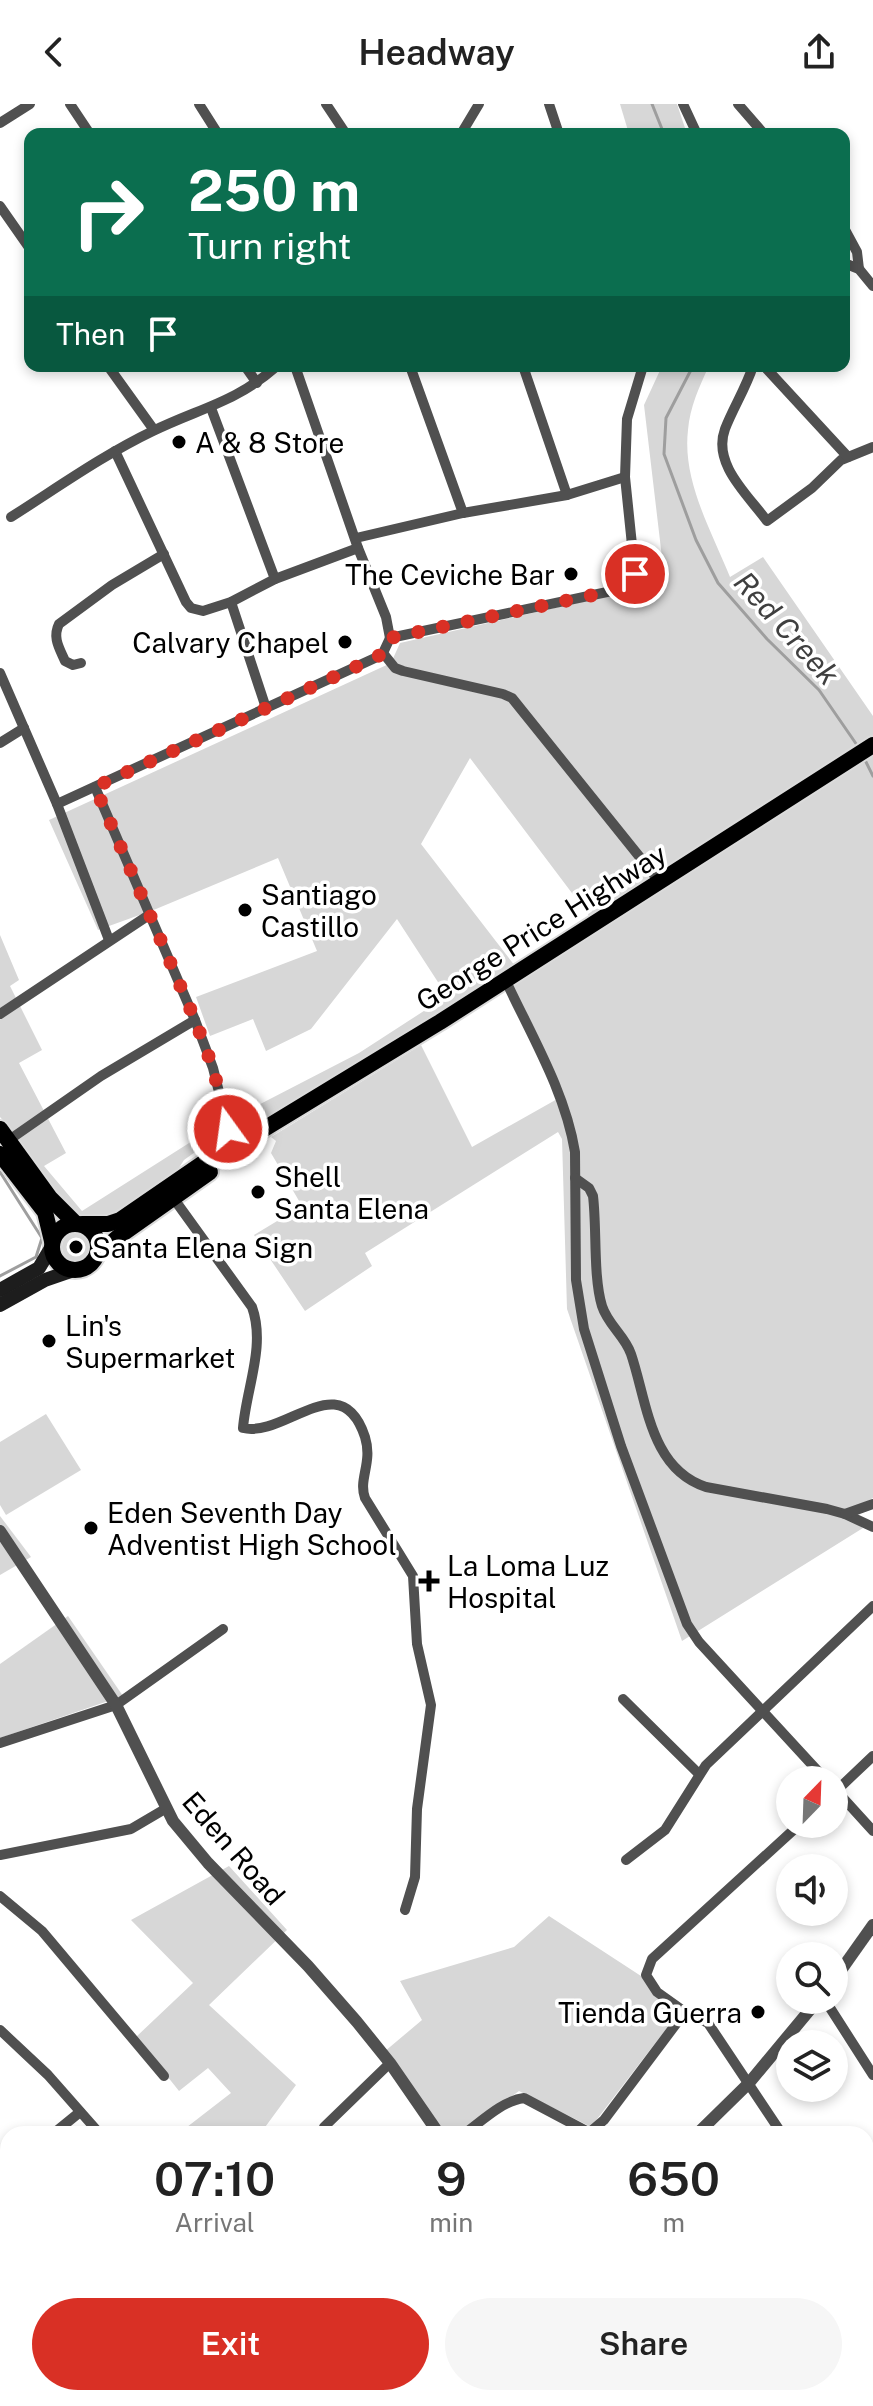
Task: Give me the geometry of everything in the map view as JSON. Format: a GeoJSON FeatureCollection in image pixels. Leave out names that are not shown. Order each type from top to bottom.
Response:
{"type":"FeatureCollection","features":[{"type":"Feature","properties":{"kind":"highway","name":"George Price Highway"},"geometry":{"type":"LineString","coordinates":[[78,1224],[108,1224],[120,1220],[219,1152],[233,1148],[440,1022],[865,750]]}},
{"type":"Feature","properties":{"kind":"highway"},"geometry":{"type":"LineString","coordinates":[[3,1141],[50,1198],[78,1224],[94,1233],[97,1255],[88,1266],[74,1270],[61,1266],[52,1255],[45,1212],[3,1141]]}},
{"type":"Feature","properties":{"kind":"highway","name":"George Price Highway"},"geometry":{"type":"LineString","coordinates":[[97,1255],[225,1160],[233,1148]]}},
{"type":"Feature","properties":{"kind":"highway"},"geometry":{"type":"LineString","coordinates":[[51,1244],[63,1226],[78,1224]]}},
{"type":"Feature","properties":{"kind":"main road"},"geometry":{"type":"LineString","coordinates":[[0,1290],[39,1268],[51,1244]]}},
{"type":"Feature","properties":{"kind":"main road"},"geometry":{"type":"LineString","coordinates":[[0,1305],[45,1280],[74,1270]]}},
{"type":"Feature","properties":{"kind":"street"},"geometry":{"type":"LineString","coordinates":[[0,123],[30,104]]}},
{"type":"Feature","properties":{"kind":"street"},"geometry":{"type":"LineString","coordinates":[[70,104],[86,128]]}},
{"type":"Feature","properties":{"kind":"street"},"geometry":{"type":"LineString","coordinates":[[199,104],[214,128]]}},
{"type":"Feature","properties":{"kind":"street"},"geometry":{"type":"LineString","coordinates":[[326,104],[342,128]]}},
{"type":"Feature","properties":{"kind":"street"},"geometry":{"type":"LineString","coordinates":[[463,104],[471,116]]}},
{"type":"Feature","properties":{"kind":"street"},"geometry":{"type":"LineString","coordinates":[[464,128],[479,104]]}},
{"type":"Feature","properties":{"kind":"street"},"geometry":{"type":"LineString","coordinates":[[549,104],[557,128]]}},
{"type":"Feature","properties":{"kind":"street"},"geometry":{"type":"LineString","coordinates":[[683,104],[694,128]]}},
{"type":"Feature","properties":{"kind":"street"},"geometry":{"type":"LineString","coordinates":[[738,104],[759,128]]}},
{"type":"Feature","properties":{"kind":"street"},"geometry":{"type":"LineString","coordinates":[[0,206],[24,240]]}},
{"type":"Feature","properties":{"kind":"street"},"geometry":{"type":"LineString","coordinates":[[850,239],[857,252],[859,269]]}},
{"type":"Feature","properties":{"kind":"street"},"geometry":{"type":"LineString","coordinates":[[850,265],[859,269],[873,286]]}},
{"type":"Feature","properties":{"kind":"street"},"geometry":{"type":"LineString","coordinates":[[112,372],[154,430]]}},
{"type":"Feature","properties":{"kind":"street"},"geometry":{"type":"LineString","coordinates":[[249,372],[257,383]]}},
{"type":"Feature","properties":{"kind":"street"},"geometry":{"type":"LineString","coordinates":[[11,517],[115,451],[154,430],[211,408],[257,383],[270,372]]}},
{"type":"Feature","properties":{"kind":"street"},"geometry":{"type":"LineString","coordinates":[[57,804],[383,653],[390,638],[386,617],[297,372]]}},
{"type":"Feature","properties":{"kind":"street"},"geometry":{"type":"LineString","coordinates":[[412,372],[463,513]]}},
{"type":"Feature","properties":{"kind":"street"},"geometry":{"type":"LineString","coordinates":[[525,372],[567,495]]}},
{"type":"Feature","properties":{"kind":"street"},"geometry":{"type":"LineString","coordinates":[[390,638],[626,588],[635,574],[625,477],[627,419],[641,372]]}},
{"type":"Feature","properties":{"kind":"street"},"geometry":{"type":"LineString","coordinates":[[750,372],[723,432],[722,457],[767,521],[812,488],[831,467],[873,447]]}},
{"type":"Feature","properties":{"kind":"street"},"geometry":{"type":"LineString","coordinates":[[770,372],[848,457]]}},
{"type":"Feature","properties":{"kind":"street"},"geometry":{"type":"LineString","coordinates":[[211,408],[275,579]]}},
{"type":"Feature","properties":{"kind":"street"},"geometry":{"type":"LineString","coordinates":[[115,451],[186,602],[191,608],[203,611],[231,602],[357,543],[463,513],[567,495],[625,477]]}},
{"type":"Feature","properties":{"kind":"street"},"geometry":{"type":"LineString","coordinates":[[81,663],[73,665],[65,661],[55,634],[59,624],[112,585],[164,554]]}},
{"type":"Feature","properties":{"kind":"street"},"geometry":{"type":"LineString","coordinates":[[231,602],[266,708]]}},
{"type":"Feature","properties":{"kind":"street"},"geometry":{"type":"LineString","coordinates":[[383,653],[395,668],[403,671],[512,698],[659,881]]}},
{"type":"Feature","properties":{"kind":"street"},"geometry":{"type":"LineString","coordinates":[[0,673],[57,804],[109,940]]}},
{"type":"Feature","properties":{"kind":"street"},"geometry":{"type":"LineString","coordinates":[[0,743],[24,728]]}},
{"type":"Feature","properties":{"kind":"street"},"geometry":{"type":"LineString","coordinates":[[95,787],[195,1020],[213,1068],[233,1148]]}},
{"type":"Feature","properties":{"kind":"street"},"geometry":{"type":"LineString","coordinates":[[0,1014],[149,915]]}},
{"type":"Feature","properties":{"kind":"street"},"geometry":{"type":"LineString","coordinates":[[505,979],[567,1115],[575,1152],[578,1302],[621,1446],[687,1624],[699,1642],[813,1766]]}},
{"type":"Feature","properties":{"kind":"street"},"geometry":{"type":"LineString","coordinates":[[3,1141],[101,1076],[195,1020]]}},
{"type":"Feature","properties":{"kind":"street"},"geometry":{"type":"LineString","coordinates":[[575,1178],[589,1188],[593,1196],[603,1307],[630,1352],[657,1440],[671,1464],[694,1483],[706,1487],[845,1514],[873,1527]]}},
{"type":"Feature","properties":{"kind":"street"},"geometry":{"type":"LineString","coordinates":[[174,1199],[252,1307],[257,1342],[243,1428],[264,1429],[302,1411],[329,1403],[344,1408],[360,1426],[368,1449],[363,1487],[365,1498],[413,1576],[417,1644],[431,1705],[417,1809],[415,1877],[405,1910]]}},
{"type":"Feature","properties":{"kind":"street"},"geometry":{"type":"LineString","coordinates":[[845,1514],[873,1504]]}},
{"type":"Feature","properties":{"kind":"street","name":"Eden Road"},"geometry":{"type":"LineString","coordinates":[[0,1531],[116,1705],[165,1809],[208,1863],[308,1966],[390,2063],[433,2126]]}},
{"type":"Feature","properties":{"kind":"street"},"geometry":{"type":"LineString","coordinates":[[626,1860],[665,1830],[699,1774],[873,1606]]}},
{"type":"Feature","properties":{"kind":"street"},"geometry":{"type":"LineString","coordinates":[[0,1743],[116,1705],[223,1629]]}},
{"type":"Feature","properties":{"kind":"street"},"geometry":{"type":"LineString","coordinates":[[623,1699],[699,1774]]}},
{"type":"Feature","properties":{"kind":"street"},"geometry":{"type":"LineString","coordinates":[[848,1779],[873,1756]]}},
{"type":"Feature","properties":{"kind":"street"},"geometry":{"type":"LineString","coordinates":[[848,1805],[873,1831]]}},
{"type":"Feature","properties":{"kind":"street"},"geometry":{"type":"LineString","coordinates":[[0,1855],[131,1829],[165,1809]]}},
{"type":"Feature","properties":{"kind":"street"},"geometry":{"type":"LineString","coordinates":[[777,2126],[708,2023],[685,2012],[649,1983],[646,1975],[652,1959],[785,1838]]}},
{"type":"Feature","properties":{"kind":"street"},"geometry":{"type":"LineString","coordinates":[[0,1896],[42,1931],[164,2076]]}},
{"type":"Feature","properties":{"kind":"street"},"geometry":{"type":"LineString","coordinates":[[848,1960],[873,1925]]}},
{"type":"Feature","properties":{"kind":"street"},"geometry":{"type":"LineString","coordinates":[[598,2126],[685,2012]]}},
{"type":"Feature","properties":{"kind":"street"},"geometry":{"type":"LineString","coordinates":[[709,2126],[806,2014]]}},
{"type":"Feature","properties":{"kind":"street"},"geometry":{"type":"LineString","coordinates":[[834,2014],[873,2075]]}},
{"type":"Feature","properties":{"kind":"street"},"geometry":{"type":"LineString","coordinates":[[1,2034],[48,2075],[93,2126]]}},
{"type":"Feature","properties":{"kind":"street"},"geometry":{"type":"LineString","coordinates":[[325,2126],[390,2063]]}},
{"type":"Feature","properties":{"kind":"street"},"geometry":{"type":"LineString","coordinates":[[475,2126],[515,2099],[524,2098],[578,2126]]}},
{"type":"Feature","properties":{"kind":"street"},"geometry":{"type":"LineString","coordinates":[[63,2126],[80,2112]]}},
{"type":"Feature","properties":{"kind":"shaded area"},"geometry":{"type":"Polygon","coordinates":[[[620,104],[677,104],[685,128],[627,128],[620,104]]]}},
{"type":"Feature","properties":{"kind":"shaded area"},"geometry":{"type":"Polygon","coordinates":[[[659,372],[706,372],[691,413],[687,449],[700,506],[730,577],[763,557],[873,716],[873,737],[590,917],[470,758],[421,844],[515,966],[260,1124],[202,1147],[184,1160],[175,1174],[126,1210],[108,1217],[86,1217],[72,1211],[0,1117],[0,935],[19,980],[10,986],[42,1050],[19,1063],[66,1153],[44,1166],[82,1211],[208,1131],[359,1053],[447,996],[397,919],[311,1029],[266,1051],[253,1019],[210,1036],[196,997],[317,951],[278,858],[98,930],[49,820],[391,663],[400,643],[665,583],[644,405],[659,372]]]}},
{"type":"Feature","properties":{"kind":"shaded area"},"geometry":{"type":"Polygon","coordinates":[[[873,750],[873,1498],[842,1514],[863,1528],[682,1641],[567,1309],[562,1139],[558,1132],[365,1253],[372,1266],[305,1311],[254,1235],[302,1206],[271,1153],[276,1141],[271,1137],[421,1045],[472,1147],[559,1098],[508,988],[873,750]]]}},
{"type":"Feature","properties":{"kind":"shaded area"},"geometry":{"type":"Polygon","coordinates":[[[76,1233],[86,1237],[90,1247],[86,1257],[76,1261],[66,1257],[62,1247],[66,1237],[76,1233]]]}},
{"type":"Feature","properties":{"kind":"shaded area"},"geometry":{"type":"Polygon","coordinates":[[[46,1414],[81,1470],[6,1515],[0,1505],[0,1442],[46,1414]]]}},
{"type":"Feature","properties":{"kind":"shaded area"},"geometry":{"type":"Polygon","coordinates":[[[0,1516],[31,1557],[0,1575],[0,1516]]]}},
{"type":"Feature","properties":{"kind":"shaded area"},"geometry":{"type":"Polygon","coordinates":[[[68,1616],[123,1696],[0,1738],[0,1664],[68,1616]]]}},
{"type":"Feature","properties":{"kind":"shaded area"},"geometry":{"type":"Polygon","coordinates":[[[229,1866],[287,1930],[209,2005],[296,2085],[266,2126],[188,2126],[231,2093],[208,2068],[179,2091],[136,2037],[193,1983],[131,1920],[229,1866]]]}},
{"type":"Feature","properties":{"kind":"shaded area"},"geometry":{"type":"Polygon","coordinates":[[[549,1916],[641,1976],[679,2012],[592,2126],[519,2091],[470,2126],[441,2126],[384,2052],[422,2020],[400,1981],[514,1947],[549,1916]]]}},
{"type":"Feature","properties":{"kind":"waterway","name":"Red Creek"},"geometry":{"type":"LineString","coordinates":[[652,104],[662,128]]}},
{"type":"Feature","properties":{"kind":"waterway","name":"Red Creek"},"geometry":{"type":"LineString","coordinates":[[690,372],[666,418],[664,454],[696,540],[718,583],[767,639],[819,690],[859,748]]}},
{"type":"Feature","properties":{"kind":"waterway","name":"Red Creek"},"geometry":{"type":"LineString","coordinates":[[864,758],[873,776]]}},
{"type":"Feature","properties":{"kind":"waterway"},"geometry":{"type":"LineString","coordinates":[[0,1172],[42,1238],[36,1257],[0,1276]]}},
{"type":"Feature","properties":{"kind":"place","name":"A & 8 Store"},"geometry":{"type":"Point","coordinates":[179,442]}},
{"type":"Feature","properties":{"kind":"place","name":"The Ceviche Bar"},"geometry":{"type":"Point","coordinates":[571,574]}},
{"type":"Feature","properties":{"kind":"place","name":"Calvary Chapel"},"geometry":{"type":"Point","coordinates":[345,642]}},
{"type":"Feature","properties":{"kind":"place","name":"Santiago Castillo"},"geometry":{"type":"Point","coordinates":[245,910]}},
{"type":"Feature","properties":{"kind":"place","name":"Shell Santa Elena"},"geometry":{"type":"Point","coordinates":[258,1192]}},
{"type":"Feature","properties":{"kind":"place","name":"Santa Elena Sign"},"geometry":{"type":"Point","coordinates":[76,1247]}},
{"type":"Feature","properties":{"kind":"place","name":"Lin's Supermarket"},"geometry":{"type":"Point","coordinates":[49,1341]}},
{"type":"Feature","properties":{"kind":"place","name":"Eden Seventh Day Adventist High School"},"geometry":{"type":"Point","coordinates":[91,1528]}},
{"type":"Feature","properties":{"kind":"place","name":"La Loma Luz Hospital"},"geometry":{"type":"Point","coordinates":[429,1581]}},
{"type":"Feature","properties":{"kind":"place","name":"Tienda Guerra"},"geometry":{"type":"Point","coordinates":[758,2012]}},
{"type":"Feature","properties":{"kind":"route"},"geometry":{"type":"LineString","coordinates":[[228,1129],[213,1068],[195,1020],[95,787],[375,658],[383,653],[390,638],[626,588],[635,574]]}}]}
